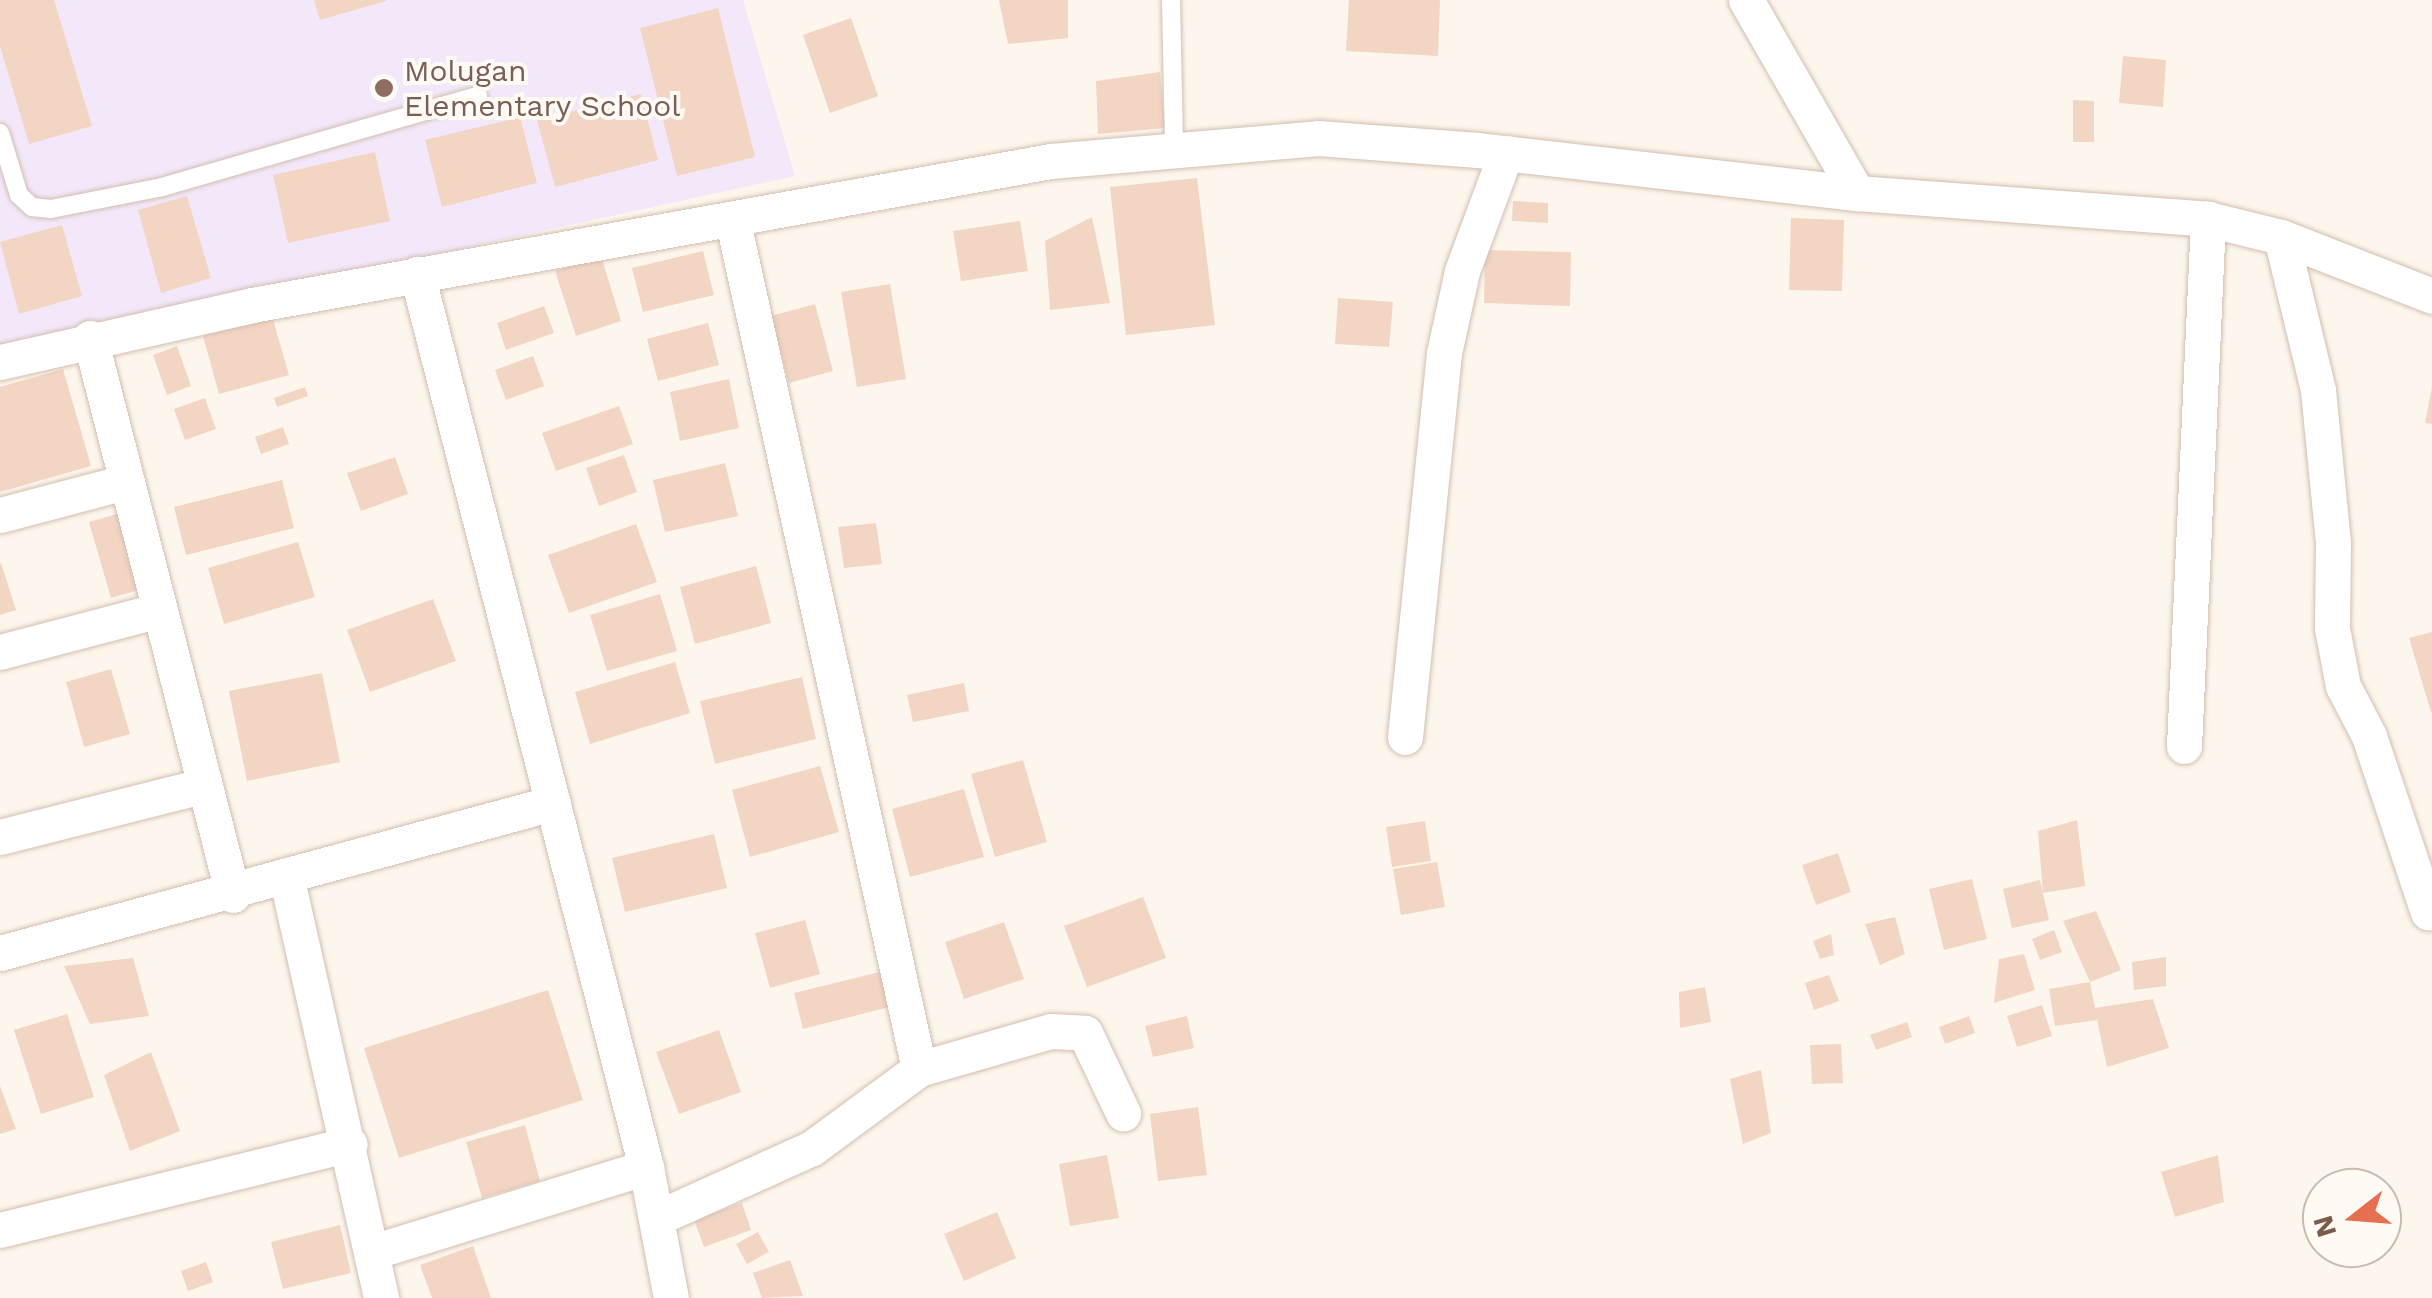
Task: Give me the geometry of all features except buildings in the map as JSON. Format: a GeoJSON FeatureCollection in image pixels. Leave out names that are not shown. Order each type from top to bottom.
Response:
{"type":"FeatureCollection","features":[{"type":"Feature","properties":{"kind":"street"},"geometry":{"type":"LineString","coordinates":[[1746,0],[1856,194]]}},
{"type":"Feature","properties":{"kind":"street"},"geometry":{"type":"LineString","coordinates":[[0,362],[90,338],[417,274],[733,222],[1050,160],[1174,146],[1318,138],[1506,153],[1856,194],[2208,219],[2281,237],[2432,296]]}},
{"type":"Feature","properties":{"kind":"street"},"geometry":{"type":"LineString","coordinates":[[1405,737],[1441,369],[1462,271],[1506,153]]}},
{"type":"Feature","properties":{"kind":"street"},"geometry":{"type":"LineString","coordinates":[[2184,746],[2208,219]]}},
{"type":"Feature","properties":{"kind":"street"},"geometry":{"type":"LineString","coordinates":[[733,222],[920,1069]]}},
{"type":"Feature","properties":{"kind":"street"},"geometry":{"type":"LineString","coordinates":[[2281,237],[2318,390],[2332,526],[2332,628],[2343,686],[2369,736],[2428,912]]}},
{"type":"Feature","properties":{"kind":"street"},"geometry":{"type":"LineString","coordinates":[[417,274],[646,1166],[671,1298]]}},
{"type":"Feature","properties":{"kind":"street"},"geometry":{"type":"LineString","coordinates":[[90,338],[233,894]]}},
{"type":"Feature","properties":{"kind":"street"},"geometry":{"type":"LineString","coordinates":[[0,514],[125,482]]}},
{"type":"Feature","properties":{"kind":"street"},"geometry":{"type":"LineString","coordinates":[[0,652],[160,610]]}},
{"type":"Feature","properties":{"kind":"street"},"geometry":{"type":"LineString","coordinates":[[0,837],[205,785]]}},
{"type":"Feature","properties":{"kind":"street"},"geometry":{"type":"LineString","coordinates":[[0,953],[286,880],[553,803]]}},
{"type":"Feature","properties":{"kind":"street"},"geometry":{"type":"LineString","coordinates":[[286,880],[350,1144],[380,1298]]}},
{"type":"Feature","properties":{"kind":"street"},"geometry":{"type":"LineString","coordinates":[[656,1218],[812,1148],[920,1069],[1072,1028],[1095,1044],[1123,1113]]}},
{"type":"Feature","properties":{"kind":"street"},"geometry":{"type":"LineString","coordinates":[[0,1230],[350,1144]]}},
{"type":"Feature","properties":{"kind":"street"},"geometry":{"type":"LineString","coordinates":[[372,1252],[646,1166]]}},
{"type":"Feature","properties":{"kind":"lane"},"geometry":{"type":"LineString","coordinates":[[1170,0],[1174,146]]}},
{"type":"Feature","properties":{"kind":"lane"},"geometry":{"type":"LineString","coordinates":[[0,133],[19,194],[32,207],[51,209],[162,187],[478,96]]}},
{"type":"Feature","properties":{"kind":"shaded area","name":"Molugan Elementary School"},"geometry":{"type":"Polygon","coordinates":[[[0,0],[743,0],[795,176],[0,349],[0,0]]]}},
{"type":"Feature","properties":{"kind":"place","name":"Molugan Elementary School"},"geometry":{"type":"Point","coordinates":[384,88]}}]}
